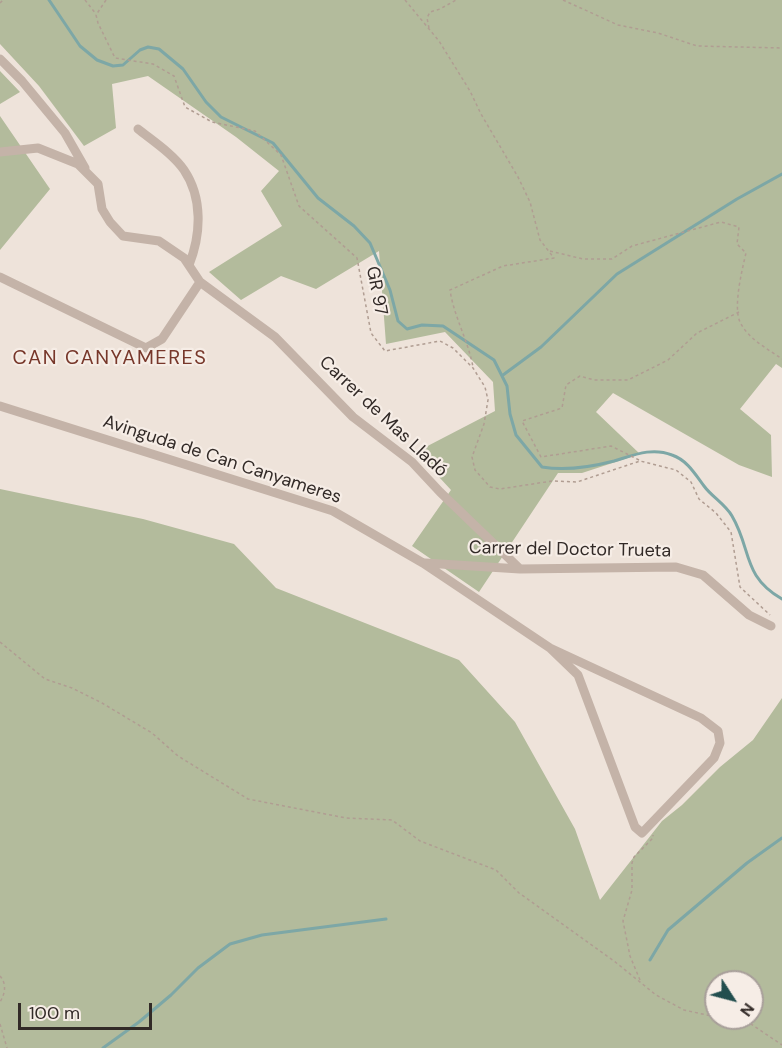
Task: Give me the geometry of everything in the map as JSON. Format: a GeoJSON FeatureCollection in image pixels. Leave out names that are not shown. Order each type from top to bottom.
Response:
{"type":"FeatureCollection","features":[{"type":"Feature","properties":{"kind":"street"},"geometry":{"type":"LineString","coordinates":[[0,59],[22,81],[65,133],[87,173]]}},
{"type":"Feature","properties":{"kind":"street"},"geometry":{"type":"LineString","coordinates":[[138,129],[183,170],[194,191],[198,211],[197,244],[189,265]]}},
{"type":"Feature","properties":{"kind":"street","name":"Carrer de Mas Lladó"},"geometry":{"type":"LineString","coordinates":[[0,152],[38,148],[78,164],[99,184],[102,209],[123,236],[159,241],[184,258],[200,282],[275,337],[352,417],[412,462],[520,568]]}},
{"type":"Feature","properties":{"kind":"street"},"geometry":{"type":"LineString","coordinates":[[0,277],[146,348],[162,339],[200,282]]}},
{"type":"Feature","properties":{"kind":"street","name":"Avinguda de Can Canyameres"},"geometry":{"type":"LineString","coordinates":[[0,406],[333,511],[423,563],[550,648],[578,675],[635,827],[642,833],[650,824]]}},
{"type":"Feature","properties":{"kind":"street","name":"Carrer del Doctor Trueta"},"geometry":{"type":"LineString","coordinates":[[423,563],[520,568],[676,567],[703,575],[749,615],[771,626]]}},
{"type":"Feature","properties":{"kind":"street"},"geometry":{"type":"LineString","coordinates":[[550,648],[702,718],[718,731],[720,743],[714,758],[650,824]]}},
{"type":"Feature","properties":{"kind":"path"},"geometry":{"type":"LineString","coordinates":[[0,3],[3,0]]}},
{"type":"Feature","properties":{"kind":"path"},"geometry":{"type":"LineString","coordinates":[[85,0],[96,15],[106,0]]}},
{"type":"Feature","properties":{"kind":"path"},"geometry":{"type":"LineString","coordinates":[[405,0],[429,28],[460,73],[518,177],[530,202],[540,240],[554,258],[503,266],[450,290],[453,308],[467,343],[473,368]]}},
{"type":"Feature","properties":{"kind":"path"},"geometry":{"type":"LineString","coordinates":[[429,28],[430,12],[456,0]]}},
{"type":"Feature","properties":{"kind":"path"},"geometry":{"type":"LineString","coordinates":[[564,0],[618,25],[658,33],[697,46],[782,48]]}},
{"type":"Feature","properties":{"kind":"path","name":"GR 97"},"geometry":{"type":"LineString","coordinates":[[96,15],[116,58],[153,64],[174,76],[185,107],[212,122],[255,131],[281,155],[299,206],[357,258],[371,333],[385,351],[440,342],[453,348],[473,368],[485,387],[488,400],[484,424],[472,457],[475,470],[490,487],[500,489],[552,481],[577,482],[640,461]]}},
{"type":"Feature","properties":{"kind":"path"},"geometry":{"type":"LineString","coordinates":[[549,251],[583,259],[612,259],[632,246],[721,222],[739,227],[737,244],[746,253],[738,289],[740,321],[756,341],[782,359]]}},
{"type":"Feature","properties":{"kind":"path"},"geometry":{"type":"LineString","coordinates":[[739,312],[697,333],[668,360],[628,380],[594,380],[580,376],[566,385],[562,408],[522,421],[542,457],[611,447],[640,461],[676,470],[690,482],[699,499],[716,513],[731,532],[740,587],[774,618],[771,626]]}},
{"type":"Feature","properties":{"kind":"path"},"geometry":{"type":"LineString","coordinates":[[0,642],[45,679],[72,688],[122,715],[152,733],[178,756],[248,799],[346,818],[392,820],[420,841],[496,870],[519,893],[656,994],[684,1010],[704,1014]]}},
{"type":"Feature","properties":{"kind":"path"},"geometry":{"type":"LineString","coordinates":[[640,980],[630,956],[623,921],[632,890],[634,857],[653,838],[650,824]]}},
{"type":"Feature","properties":{"kind":"path"},"geometry":{"type":"LineString","coordinates":[[0,976],[3,979],[5,993],[0,1002]]}},
{"type":"Feature","properties":{"kind":"path"},"geometry":{"type":"LineString","coordinates":[[0,1024],[7,1048]]}},
{"type":"Feature","properties":{"kind":"path"},"geometry":{"type":"LineString","coordinates":[[760,1030],[782,1045]]}},
{"type":"Feature","properties":{"kind":"green space"},"geometry":{"type":"Polygon","coordinates":[[[0,0],[782,0],[782,368],[776,364],[740,409],[771,435],[772,477],[739,465],[613,393],[596,412],[640,454],[582,473],[558,473],[479,592],[412,546],[451,490],[416,452],[495,411],[493,382],[445,332],[386,344],[379,251],[316,289],[281,276],[241,300],[209,272],[282,226],[261,191],[279,171],[236,137],[148,76],[112,84],[116,128],[84,146],[39,86],[0,44],[0,0]]]}},
{"type":"Feature","properties":{"kind":"green space"},"geometry":{"type":"Polygon","coordinates":[[[0,71],[20,92],[0,104],[0,71]]]}},
{"type":"Feature","properties":{"kind":"green space"},"geometry":{"type":"Polygon","coordinates":[[[0,116],[50,189],[0,250],[0,116]]]}},
{"type":"Feature","properties":{"kind":"green space"},"geometry":{"type":"Polygon","coordinates":[[[0,489],[143,519],[234,544],[276,588],[459,660],[515,722],[575,829],[600,900],[662,821],[753,740],[782,698],[782,1048],[0,1048],[0,489]]]}},
{"type":"Feature","properties":{"kind":"waterway"},"geometry":{"type":"LineString","coordinates":[[49,0],[80,46],[97,60],[113,66],[123,65],[140,50],[148,47],[159,49],[183,69],[206,102],[221,117],[273,143],[318,198],[354,226],[370,243],[390,290],[398,321],[407,329],[422,325],[443,326],[494,360],[507,386],[510,414],[516,435],[542,467],[560,469],[587,467],[650,452],[677,457],[690,468],[732,516],[754,572],[769,590],[782,599]]}},
{"type":"Feature","properties":{"kind":"waterway"},"geometry":{"type":"LineString","coordinates":[[503,375],[541,347],[617,274],[737,199],[782,174]]}},
{"type":"Feature","properties":{"kind":"waterway"},"geometry":{"type":"LineString","coordinates":[[650,960],[668,930],[747,863],[782,838]]}},
{"type":"Feature","properties":{"kind":"waterway"},"geometry":{"type":"LineString","coordinates":[[103,1048],[139,1022],[198,968],[230,944],[262,935],[386,919]]}},
{"type":"Feature","properties":{"kind":"district","name":"CAN CANYAMERES"},"geometry":{"type":"Point","coordinates":[110,359]}}]}
